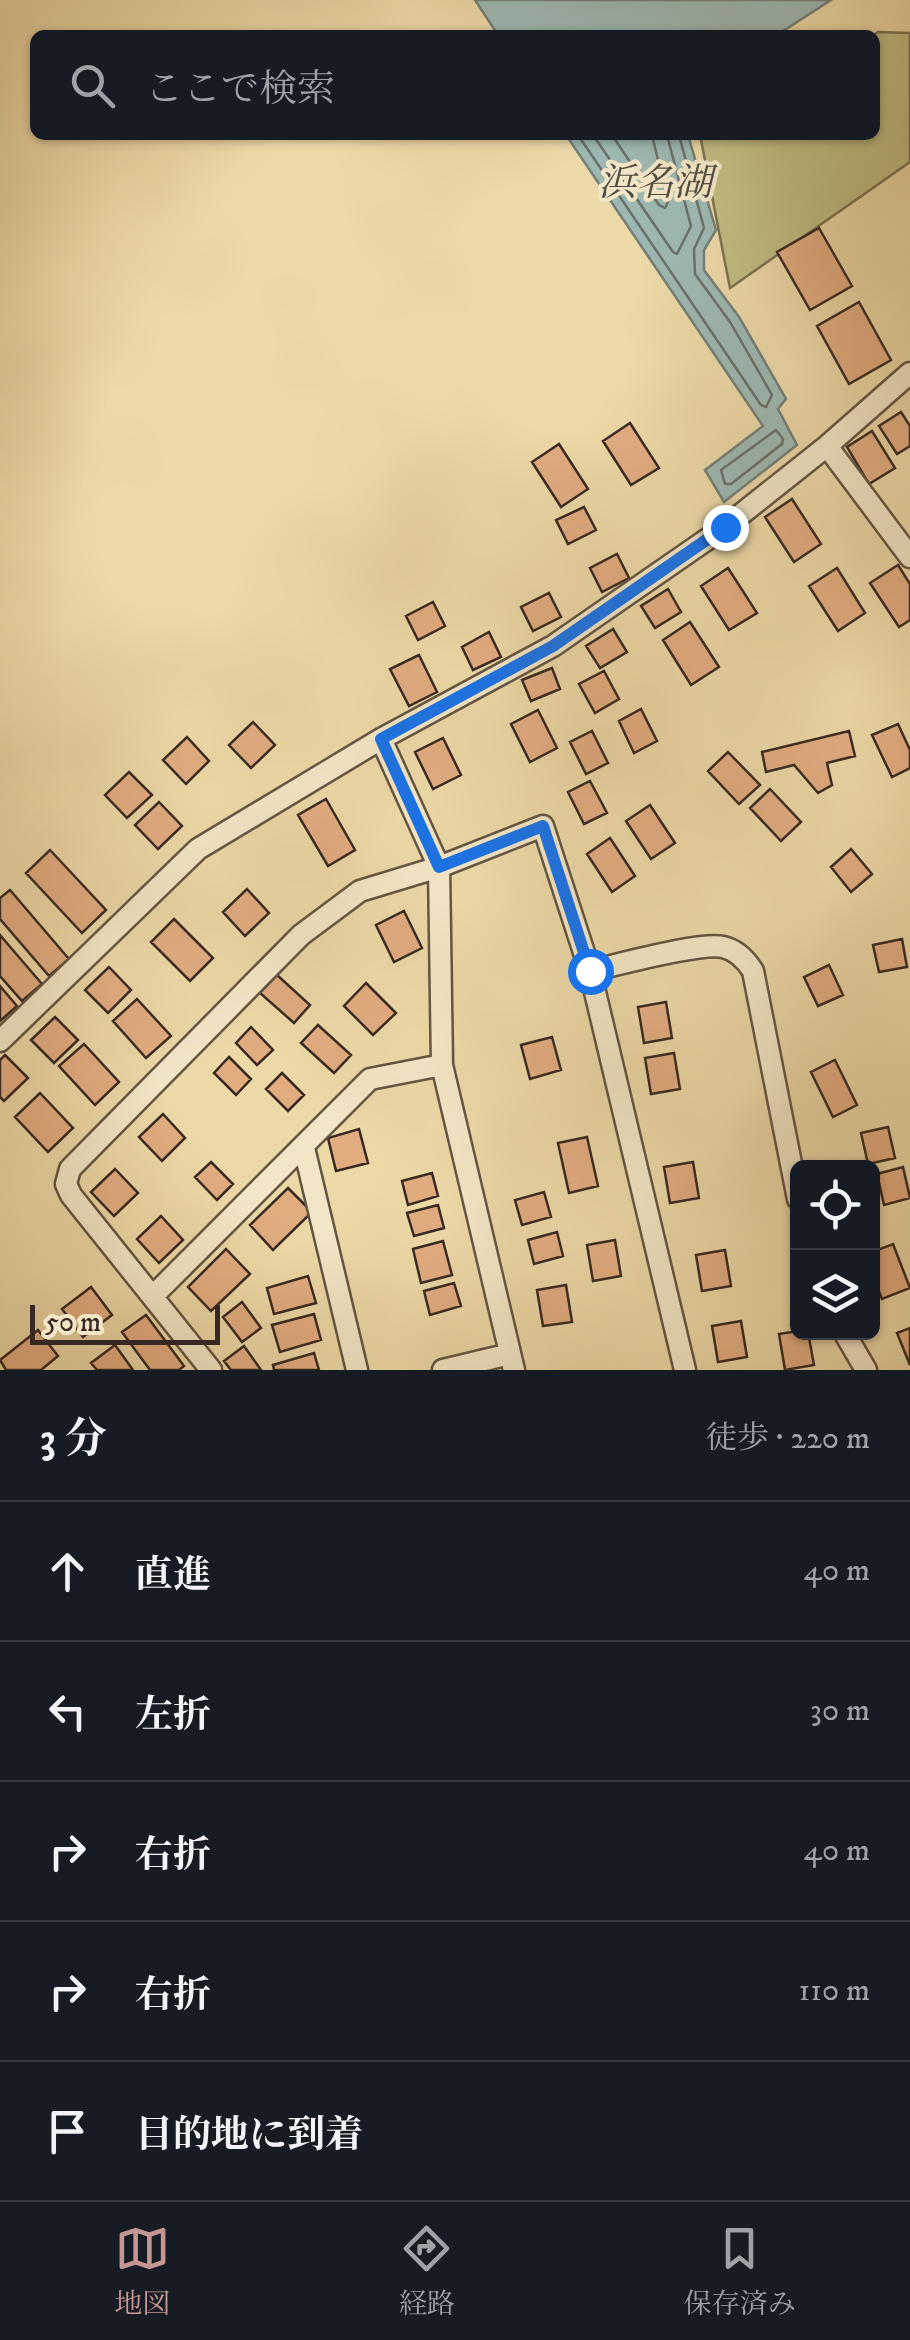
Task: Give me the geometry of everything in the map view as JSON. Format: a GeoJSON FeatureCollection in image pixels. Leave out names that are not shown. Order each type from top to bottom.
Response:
{"type":"FeatureCollection","features":[{"type":"Feature","properties":{"kind":"street"},"geometry":{"type":"LineString","coordinates":[[0,1041],[198,848],[381,739],[553,646],[725,527],[827,446],[910,373]]}},
{"type":"Feature","properties":{"kind":"street"},"geometry":{"type":"LineString","coordinates":[[827,446],[910,557]]}},
{"type":"Feature","properties":{"kind":"street"},"geometry":{"type":"LineString","coordinates":[[381,739],[439,867],[442,1065],[512,1362],[443,1370]]}},
{"type":"Feature","properties":{"kind":"street"},"geometry":{"type":"LineString","coordinates":[[210,1370],[71,1196],[66,1184],[70,1170],[301,934],[360,892],[439,867],[543,826],[590,971],[685,1370]]}},
{"type":"Feature","properties":{"kind":"street"},"geometry":{"type":"LineString","coordinates":[[590,971],[704,947],[724,947],[744,958],[752,971],[790,1160]]}},
{"type":"Feature","properties":{"kind":"street"},"geometry":{"type":"LineString","coordinates":[[152,1296],[370,1079],[442,1065]]}},
{"type":"Feature","properties":{"kind":"street"},"geometry":{"type":"LineString","coordinates":[[304,1148],[357,1370]]}},
{"type":"Feature","properties":{"kind":"street"},"geometry":{"type":"LineString","coordinates":[[849,1340],[866,1370]]}},
{"type":"Feature","properties":{"kind":"shaded area"},"geometry":{"type":"Polygon","coordinates":[[[880,32],[910,33],[910,162],[730,288],[701,140],[880,140],[880,32]]]}},
{"type":"Feature","properties":{"kind":"water"},"geometry":{"type":"Polygon","coordinates":[[[475,0],[831,0],[785,30],[495,30],[475,0]]]}},
{"type":"Feature","properties":{"kind":"water","name":"浜名湖"},"geometry":{"type":"Polygon","coordinates":[[[569,140],[689,140],[716,230],[704,250],[704,270],[739,317],[786,399],[778,409],[797,445],[724,502],[705,470],[763,426],[569,140]]]}},
{"type":"Feature","properties":{"kind":"building"},"geometry":{"type":"Polygon","coordinates":[[[819,228],[852,286],[810,310],[777,252],[819,228]]]}},
{"type":"Feature","properties":{"kind":"building"},"geometry":{"type":"Polygon","coordinates":[[[859,302],[891,360],[849,384],[817,326],[859,302]]]}},
{"type":"Feature","properties":{"kind":"building"},"geometry":{"type":"Polygon","coordinates":[[[901,412],[910,426],[910,446],[897,454],[879,426],[901,412]]]}},
{"type":"Feature","properties":{"kind":"building"},"geometry":{"type":"Polygon","coordinates":[[[630,423],[659,468],[631,485],[603,441],[630,423]]]}},
{"type":"Feature","properties":{"kind":"building"},"geometry":{"type":"Polygon","coordinates":[[[872,431],[895,468],[869,484],[847,447],[872,431]]]}},
{"type":"Feature","properties":{"kind":"building"},"geometry":{"type":"Polygon","coordinates":[[[559,444],[588,489],[561,507],[532,462],[559,444]]]}},
{"type":"Feature","properties":{"kind":"building"},"geometry":{"type":"Polygon","coordinates":[[[792,499],[821,544],[794,562],[765,517],[792,499]]]}},
{"type":"Feature","properties":{"kind":"building"},"geometry":{"type":"Polygon","coordinates":[[[584,507],[596,530],[568,544],[556,520],[584,507]]]}},
{"type":"Feature","properties":{"kind":"building"},"geometry":{"type":"Polygon","coordinates":[[[617,554],[629,578],[602,592],[590,568],[617,554]]]}},
{"type":"Feature","properties":{"kind":"building"},"geometry":{"type":"Polygon","coordinates":[[[898,565],[910,584],[910,620],[899,627],[870,583],[898,565]]]}},
{"type":"Feature","properties":{"kind":"building"},"geometry":{"type":"Polygon","coordinates":[[[728,568],[757,613],[729,630],[701,586],[728,568]]]}},
{"type":"Feature","properties":{"kind":"building"},"geometry":{"type":"Polygon","coordinates":[[[837,568],[865,613],[838,631],[809,586],[837,568]]]}},
{"type":"Feature","properties":{"kind":"building"},"geometry":{"type":"Polygon","coordinates":[[[668,589],[681,612],[655,628],[641,606],[668,589]]]}},
{"type":"Feature","properties":{"kind":"building"},"geometry":{"type":"Polygon","coordinates":[[[549,593],[561,617],[533,631],[521,607],[549,593]]]}},
{"type":"Feature","properties":{"kind":"building"},"geometry":{"type":"Polygon","coordinates":[[[433,602],[445,626],[418,640],[406,616],[433,602]]]}},
{"type":"Feature","properties":{"kind":"building"},"geometry":{"type":"Polygon","coordinates":[[[690,622],[719,667],[691,685],[663,640],[690,622]]]}},
{"type":"Feature","properties":{"kind":"building"},"geometry":{"type":"Polygon","coordinates":[[[613,629],[627,652],[600,668],[586,646],[613,629]]]}},
{"type":"Feature","properties":{"kind":"building"},"geometry":{"type":"Polygon","coordinates":[[[489,632],[501,657],[473,670],[462,647],[489,632]]]}},
{"type":"Feature","properties":{"kind":"building"},"geometry":{"type":"Polygon","coordinates":[[[419,655],[437,692],[409,706],[390,669],[419,655]]]}},
{"type":"Feature","properties":{"kind":"building"},"geometry":{"type":"Polygon","coordinates":[[[552,668],[560,689],[531,701],[522,680],[552,668]]]}},
{"type":"Feature","properties":{"kind":"building"},"geometry":{"type":"Polygon","coordinates":[[[604,671],[619,699],[595,713],[579,684],[604,671]]]}},
{"type":"Feature","properties":{"kind":"building"},"geometry":{"type":"Polygon","coordinates":[[[641,709],[657,741],[634,753],[619,721],[641,709]]]}},
{"type":"Feature","properties":{"kind":"building"},"geometry":{"type":"Polygon","coordinates":[[[538,710],[557,748],[530,762],[511,724],[538,710]]]}},
{"type":"Feature","properties":{"kind":"building"},"geometry":{"type":"Polygon","coordinates":[[[253,722],[275,745],[251,768],[229,745],[253,722]]]}},
{"type":"Feature","properties":{"kind":"building"},"geometry":{"type":"Polygon","coordinates":[[[898,724],[910,750],[910,768],[892,777],[872,735],[898,724]]]}},
{"type":"Feature","properties":{"kind":"building"},"geometry":{"type":"Polygon","coordinates":[[[592,731],[608,763],[586,774],[570,742],[592,731]]]}},
{"type":"Feature","properties":{"kind":"building"},"geometry":{"type":"Polygon","coordinates":[[[849,731],[855,756],[827,763],[832,785],[818,793],[794,765],[766,772],[762,752],[849,731]]]}},
{"type":"Feature","properties":{"kind":"building"},"geometry":{"type":"Polygon","coordinates":[[[187,737],[209,761],[186,784],[163,760],[187,737]]]}},
{"type":"Feature","properties":{"kind":"building"},"geometry":{"type":"Polygon","coordinates":[[[443,738],[461,775],[433,789],[415,752],[443,738]]]}},
{"type":"Feature","properties":{"kind":"building"},"geometry":{"type":"Polygon","coordinates":[[[728,752],[760,785],[739,804],[708,771],[728,752]]]}},
{"type":"Feature","properties":{"kind":"building"},"geometry":{"type":"Polygon","coordinates":[[[129,772],[152,795],[127,818],[105,795],[129,772]]]}},
{"type":"Feature","properties":{"kind":"building"},"geometry":{"type":"Polygon","coordinates":[[[590,781],[607,813],[584,824],[568,792],[590,781]]]}},
{"type":"Feature","properties":{"kind":"building"},"geometry":{"type":"Polygon","coordinates":[[[770,789],[801,822],[781,841],[750,808],[770,789]]]}},
{"type":"Feature","properties":{"kind":"building"},"geometry":{"type":"Polygon","coordinates":[[[326,799],[355,850],[328,866],[298,815],[326,799]]]}},
{"type":"Feature","properties":{"kind":"building"},"geometry":{"type":"Polygon","coordinates":[[[159,802],[182,826],[158,849],[135,825],[159,802]]]}},
{"type":"Feature","properties":{"kind":"building"},"geometry":{"type":"Polygon","coordinates":[[[650,805],[675,843],[651,859],[626,821],[650,805]]]}},
{"type":"Feature","properties":{"kind":"building"},"geometry":{"type":"Polygon","coordinates":[[[610,838],[635,876],[612,892],[587,854],[610,838]]]}},
{"type":"Feature","properties":{"kind":"building"},"geometry":{"type":"Polygon","coordinates":[[[851,849],[872,874],[851,892],[831,867],[851,849]]]}},
{"type":"Feature","properties":{"kind":"building"},"geometry":{"type":"Polygon","coordinates":[[[50,850],[106,910],[82,933],[26,873],[50,850]]]}},
{"type":"Feature","properties":{"kind":"building"},"geometry":{"type":"Polygon","coordinates":[[[247,889],[269,913],[245,936],[223,912],[247,889]]]}},
{"type":"Feature","properties":{"kind":"building"},"geometry":{"type":"Polygon","coordinates":[[[10,890],[69,959],[49,976],[0,919],[0,898],[10,890]]]}},
{"type":"Feature","properties":{"kind":"building"},"geometry":{"type":"Polygon","coordinates":[[[404,911],[422,948],[394,962],[376,925],[404,911]]]}},
{"type":"Feature","properties":{"kind":"building"},"geometry":{"type":"Polygon","coordinates":[[[174,919],[213,958],[190,981],[151,942],[174,919]]]}},
{"type":"Feature","properties":{"kind":"building"},"geometry":{"type":"Polygon","coordinates":[[[0,935],[42,984],[22,1001],[0,976],[0,935]]]}},
{"type":"Feature","properties":{"kind":"building"},"geometry":{"type":"Polygon","coordinates":[[[902,939],[907,967],[879,972],[873,945],[902,939]]]}},
{"type":"Feature","properties":{"kind":"building"},"geometry":{"type":"Polygon","coordinates":[[[829,965],[843,995],[818,1006],[804,977],[829,965]]]}},
{"type":"Feature","properties":{"kind":"building"},"geometry":{"type":"Polygon","coordinates":[[[109,967],[131,990],[108,1013],[85,990],[109,967]]]}},
{"type":"Feature","properties":{"kind":"building"},"geometry":{"type":"Polygon","coordinates":[[[277,975],[310,1005],[294,1023],[260,993],[277,975]]]}},
{"type":"Feature","properties":{"kind":"building"},"geometry":{"type":"Polygon","coordinates":[[[366,983],[396,1013],[373,1035],[344,1006],[366,983]]]}},
{"type":"Feature","properties":{"kind":"building"},"geometry":{"type":"Polygon","coordinates":[[[0,986],[17,1006],[0,1021],[0,986]]]}},
{"type":"Feature","properties":{"kind":"building"},"geometry":{"type":"Polygon","coordinates":[[[137,999],[171,1036],[146,1058],[113,1021],[137,999]]]}},
{"type":"Feature","properties":{"kind":"building"},"geometry":{"type":"Polygon","coordinates":[[[666,1002],[672,1038],[644,1043],[638,1007],[666,1002]]]}},
{"type":"Feature","properties":{"kind":"building"},"geometry":{"type":"Polygon","coordinates":[[[55,1017],[78,1040],[54,1063],[31,1040],[55,1017]]]}},
{"type":"Feature","properties":{"kind":"building"},"geometry":{"type":"Polygon","coordinates":[[[318,1025],[351,1055],[334,1073],[301,1043],[318,1025]]]}},
{"type":"Feature","properties":{"kind":"building"},"geometry":{"type":"Polygon","coordinates":[[[251,1027],[273,1050],[257,1065],[236,1043],[251,1027]]]}},
{"type":"Feature","properties":{"kind":"building"},"geometry":{"type":"Polygon","coordinates":[[[552,1037],[561,1070],[530,1079],[521,1045],[552,1037]]]}},
{"type":"Feature","properties":{"kind":"building"},"geometry":{"type":"Polygon","coordinates":[[[84,1044],[119,1082],[95,1105],[59,1066],[84,1044]]]}},
{"type":"Feature","properties":{"kind":"building"},"geometry":{"type":"Polygon","coordinates":[[[674,1053],[680,1089],[651,1094],[645,1058],[674,1053]]]}},
{"type":"Feature","properties":{"kind":"building"},"geometry":{"type":"Polygon","coordinates":[[[5,1055],[28,1078],[4,1101],[0,1097],[0,1060],[5,1055]]]}},
{"type":"Feature","properties":{"kind":"building"},"geometry":{"type":"Polygon","coordinates":[[[229,1057],[251,1079],[236,1095],[214,1073],[229,1057]]]}},
{"type":"Feature","properties":{"kind":"building"},"geometry":{"type":"Polygon","coordinates":[[[835,1060],[857,1105],[833,1117],[811,1072],[835,1060]]]}},
{"type":"Feature","properties":{"kind":"building"},"geometry":{"type":"Polygon","coordinates":[[[282,1073],[304,1095],[288,1111],[266,1089],[282,1073]]]}},
{"type":"Feature","properties":{"kind":"building"},"geometry":{"type":"Polygon","coordinates":[[[40,1093],[73,1128],[48,1152],[15,1117],[40,1093]]]}},
{"type":"Feature","properties":{"kind":"building"},"geometry":{"type":"Polygon","coordinates":[[[163,1114],[185,1138],[162,1161],[139,1137],[163,1114]]]}},
{"type":"Feature","properties":{"kind":"building"},"geometry":{"type":"Polygon","coordinates":[[[888,1127],[895,1158],[867,1160],[861,1133],[888,1127]]]}},
{"type":"Feature","properties":{"kind":"building"},"geometry":{"type":"Polygon","coordinates":[[[359,1129],[368,1163],[336,1171],[328,1138],[359,1129]]]}},
{"type":"Feature","properties":{"kind":"building"},"geometry":{"type":"Polygon","coordinates":[[[587,1137],[598,1186],[569,1193],[558,1143],[587,1137]]]}},
{"type":"Feature","properties":{"kind":"building"},"geometry":{"type":"Polygon","coordinates":[[[211,1162],[233,1184],[217,1200],[195,1177],[211,1162]]]}},
{"type":"Feature","properties":{"kind":"building"},"geometry":{"type":"Polygon","coordinates":[[[693,1162],[699,1198],[670,1203],[664,1167],[693,1162]]]}},
{"type":"Feature","properties":{"kind":"building"},"geometry":{"type":"Polygon","coordinates":[[[903,1167],[910,1198],[884,1205],[880,1173],[903,1167]]]}},
{"type":"Feature","properties":{"kind":"building"},"geometry":{"type":"Polygon","coordinates":[[[115,1169],[138,1193],[114,1216],[91,1192],[115,1169]]]}},
{"type":"Feature","properties":{"kind":"building"},"geometry":{"type":"Polygon","coordinates":[[[432,1173],[438,1196],[408,1205],[402,1181],[432,1173]]]}},
{"type":"Feature","properties":{"kind":"building"},"geometry":{"type":"Polygon","coordinates":[[[288,1188],[312,1212],[273,1250],[250,1225],[288,1188]]]}},
{"type":"Feature","properties":{"kind":"building"},"geometry":{"type":"Polygon","coordinates":[[[544,1192],[551,1217],[522,1225],[515,1200],[544,1192]]]}},
{"type":"Feature","properties":{"kind":"building"},"geometry":{"type":"Polygon","coordinates":[[[438,1205],[444,1228],[414,1236],[407,1213],[438,1205]]]}},
{"type":"Feature","properties":{"kind":"building"},"geometry":{"type":"Polygon","coordinates":[[[161,1216],[183,1240],[159,1263],[137,1239],[161,1216]]]}},
{"type":"Feature","properties":{"kind":"building"},"geometry":{"type":"Polygon","coordinates":[[[557,1232],[563,1256],[534,1264],[528,1240],[557,1232]]]}},
{"type":"Feature","properties":{"kind":"building"},"geometry":{"type":"Polygon","coordinates":[[[615,1240],[621,1276],[593,1281],[587,1245],[615,1240]]]}},
{"type":"Feature","properties":{"kind":"building"},"geometry":{"type":"Polygon","coordinates":[[[443,1241],[452,1275],[421,1283],[413,1249],[443,1241]]]}},
{"type":"Feature","properties":{"kind":"building"},"geometry":{"type":"Polygon","coordinates":[[[893,1244],[910,1288],[882,1299],[880,1294],[880,1249],[893,1244]]]}},
{"type":"Feature","properties":{"kind":"building"},"geometry":{"type":"Polygon","coordinates":[[[226,1249],[250,1274],[211,1311],[188,1287],[226,1249]]]}},
{"type":"Feature","properties":{"kind":"building"},"geometry":{"type":"Polygon","coordinates":[[[725,1250],[731,1286],[702,1291],[696,1255],[725,1250]]]}},
{"type":"Feature","properties":{"kind":"building"},"geometry":{"type":"Polygon","coordinates":[[[308,1276],[316,1303],[274,1314],[267,1288],[308,1276]]]}},
{"type":"Feature","properties":{"kind":"building"},"geometry":{"type":"Polygon","coordinates":[[[454,1283],[461,1306],[430,1315],[424,1291],[454,1283]]]}},
{"type":"Feature","properties":{"kind":"building"},"geometry":{"type":"Polygon","coordinates":[[[566,1285],[572,1322],[543,1326],[537,1290],[566,1285]]]}},
{"type":"Feature","properties":{"kind":"building"},"geometry":{"type":"Polygon","coordinates":[[[91,1287],[112,1315],[83,1337],[62,1309],[91,1287]]]}},
{"type":"Feature","properties":{"kind":"building"},"geometry":{"type":"Polygon","coordinates":[[[242,1302],[261,1328],[242,1342],[223,1317],[242,1302]]]}},
{"type":"Feature","properties":{"kind":"building"},"geometry":{"type":"Polygon","coordinates":[[[314,1314],[321,1340],[280,1352],[272,1325],[314,1314]]]}},
{"type":"Feature","properties":{"kind":"building"},"geometry":{"type":"Polygon","coordinates":[[[146,1315],[184,1366],[179,1370],[150,1370],[122,1332],[146,1315]]]}},
{"type":"Feature","properties":{"kind":"building"},"geometry":{"type":"Polygon","coordinates":[[[741,1321],[747,1357],[718,1362],[712,1326],[741,1321]]]}},
{"type":"Feature","properties":{"kind":"building"},"geometry":{"type":"Polygon","coordinates":[[[910,1328],[910,1365],[897,1333],[910,1328]]]}},
{"type":"Feature","properties":{"kind":"building"},"geometry":{"type":"Polygon","coordinates":[[[38,1330],[58,1356],[41,1370],[6,1370],[0,1360],[38,1330]]]}},
{"type":"Feature","properties":{"kind":"building"},"geometry":{"type":"Polygon","coordinates":[[[790,1332],[790,1340],[809,1340],[814,1365],[785,1370],[779,1334],[790,1332]]]}},
{"type":"Feature","properties":{"kind":"building"},"geometry":{"type":"Polygon","coordinates":[[[115,1345],[133,1370],[97,1370],[91,1363],[115,1345]]]}},
{"type":"Feature","properties":{"kind":"building"},"geometry":{"type":"Polygon","coordinates":[[[244,1346],[261,1370],[231,1370],[224,1361],[244,1346]]]}},
{"type":"Feature","properties":{"kind":"building"},"geometry":{"type":"Polygon","coordinates":[[[314,1353],[319,1370],[274,1370],[273,1365],[314,1353]]]}},
{"type":"Feature","properties":{"kind":"route"},"geometry":{"type":"LineString","coordinates":[[590,971],[543,826],[439,867],[381,739],[553,646],[725,527]]}}]}
